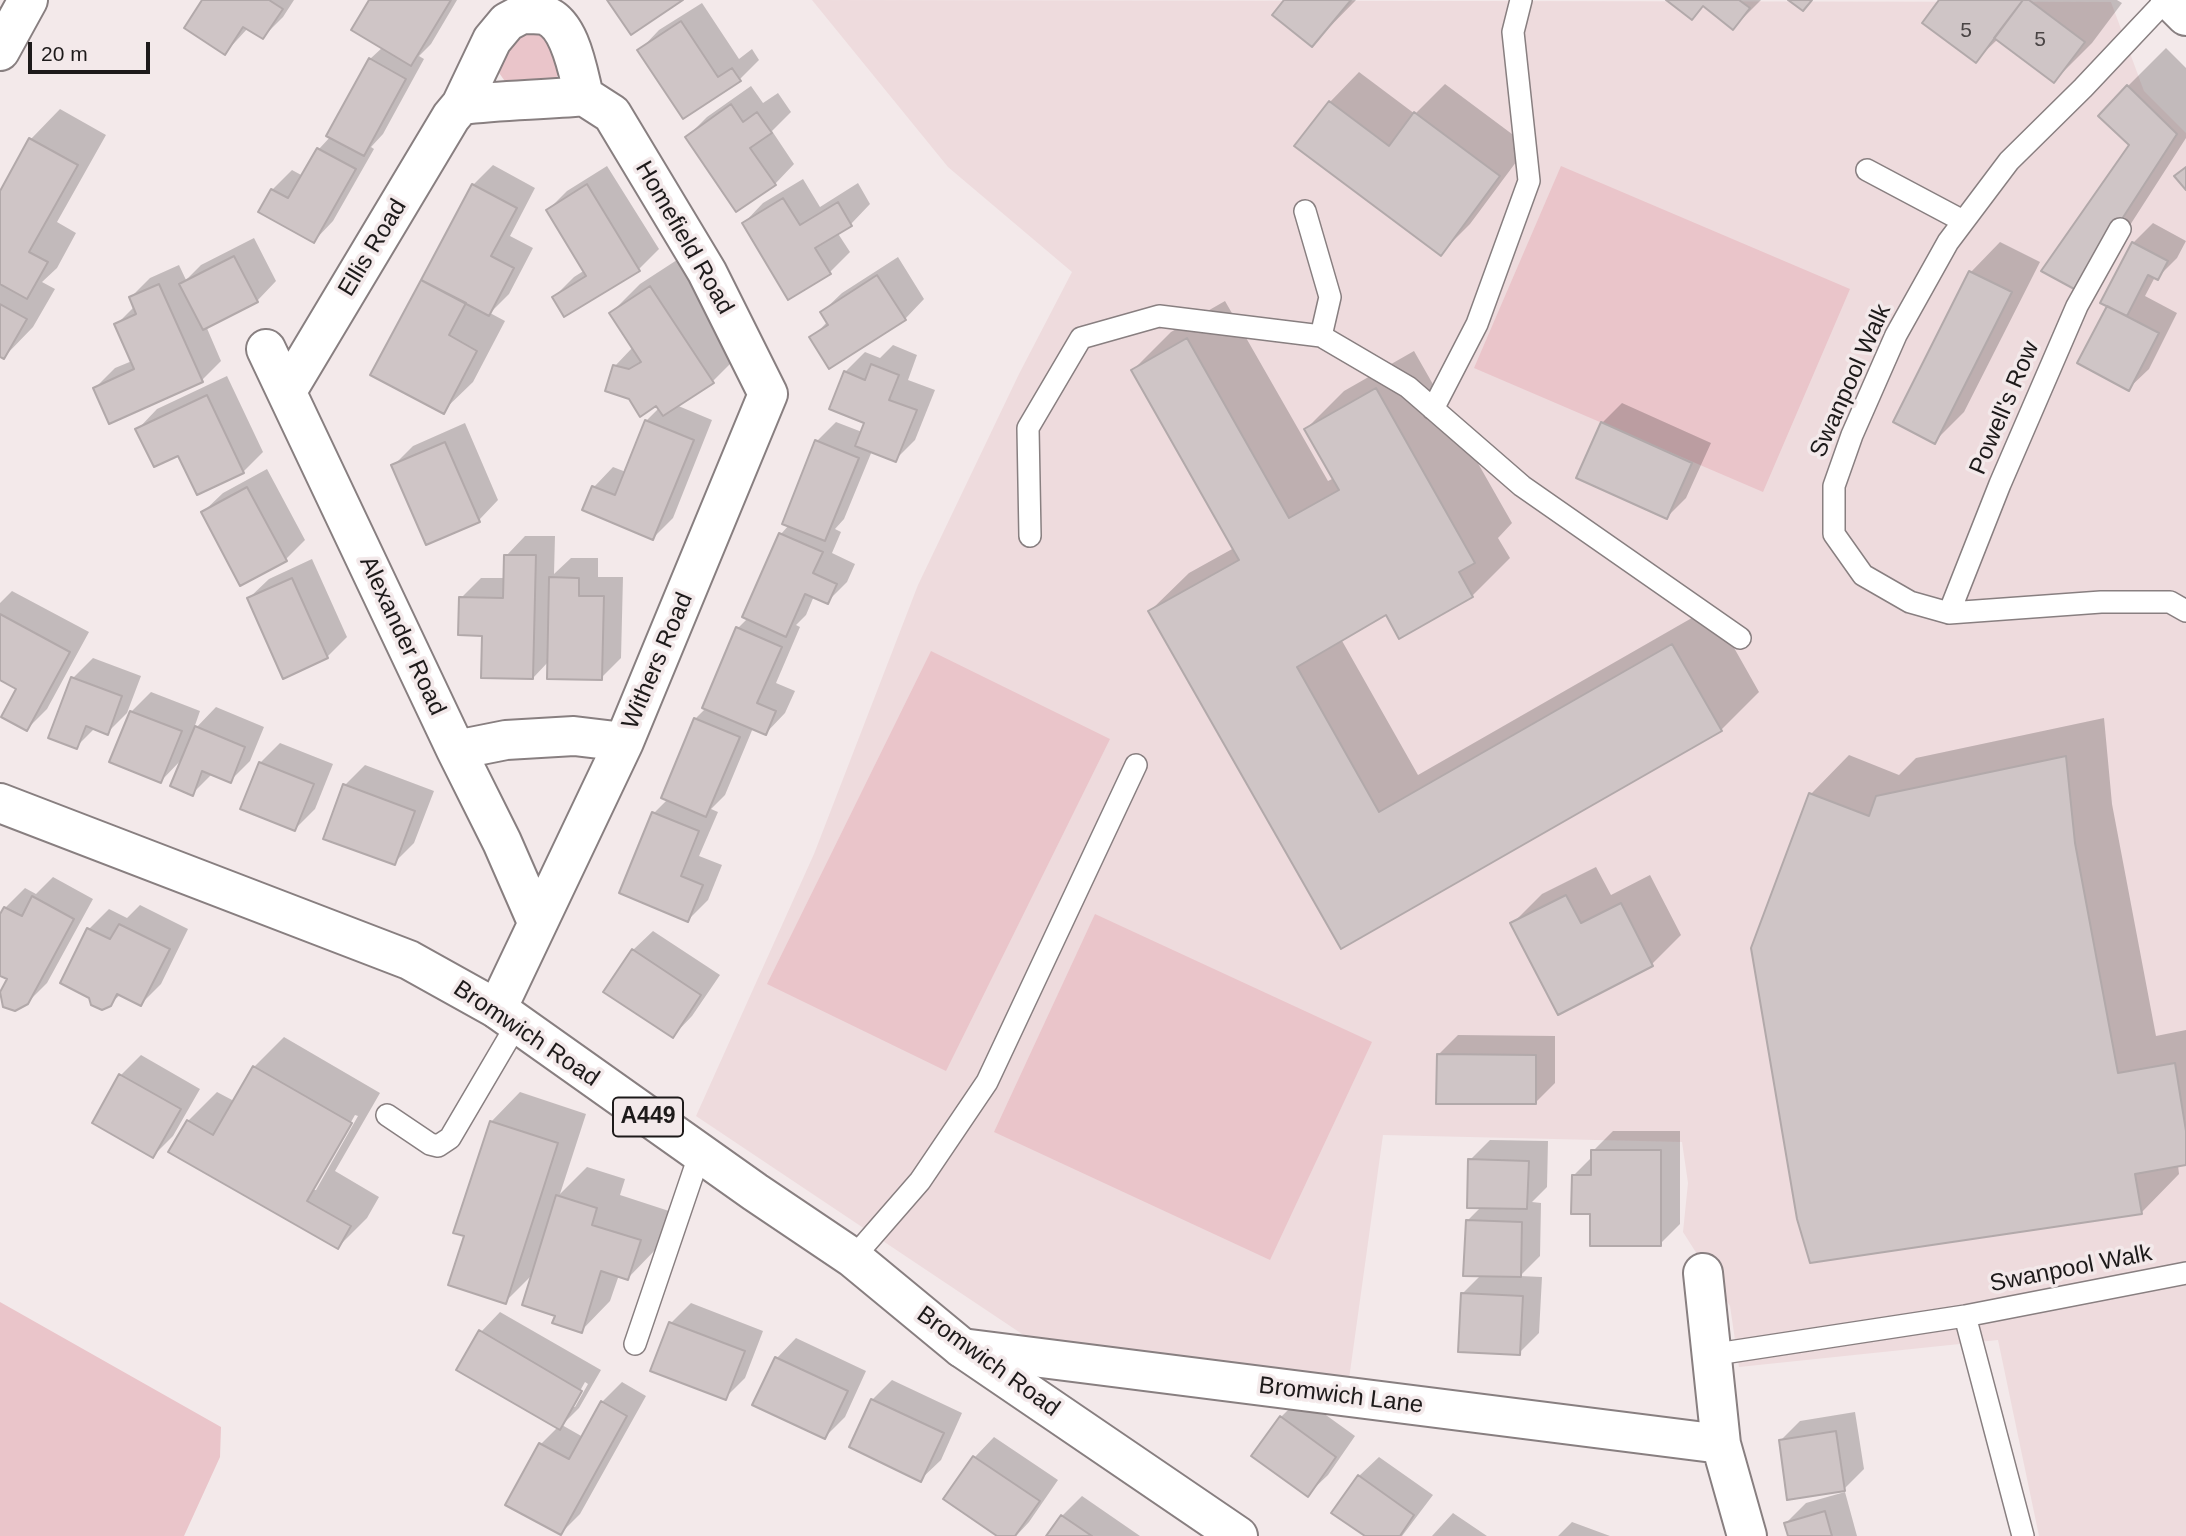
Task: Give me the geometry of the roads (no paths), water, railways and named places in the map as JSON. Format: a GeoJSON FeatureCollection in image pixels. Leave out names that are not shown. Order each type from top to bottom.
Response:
{"type":"FeatureCollection","features":[{"type":"Feature","properties":{"kind":"street"},"geometry":{"type":"LineString","coordinates":[[0,51],[28,0]]}},
{"type":"Feature","properties":{"kind":"street"},"geometry":{"type":"LineString","coordinates":[[2168,0],[2186,16]]}},
{"type":"Feature","properties":{"kind":"street","name":"Ellis Road"},"geometry":{"type":"LineString","coordinates":[[287,391],[451,117],[461,105],[492,40],[507,22],[522,14],[546,15],[562,30],[573,50],[584,96]]}},
{"type":"Feature","properties":{"kind":"street"},"geometry":{"type":"LineString","coordinates":[[461,105],[509,99],[549,100],[584,96]]}},
{"type":"Feature","properties":{"kind":"street","name":"Homefield Road"},"geometry":{"type":"LineString","coordinates":[[584,96],[612,114],[707,272],[768,394]]}},
{"type":"Feature","properties":{"kind":"street","name":"Alexander Road"},"geometry":{"type":"LineString","coordinates":[[266,349],[502,842],[537,922]]}},
{"type":"Feature","properties":{"kind":"street","name":"Withers Road"},"geometry":{"type":"LineString","coordinates":[[507,1017],[537,922],[624,742],[768,394]]}},
{"type":"Feature","properties":{"kind":"street"},"geometry":{"type":"LineString","coordinates":[[456,750],[506,740],[574,736],[624,742]]}},
{"type":"Feature","properties":{"kind":"street","name":"Bromwich Road"},"geometry":{"type":"LineString","coordinates":[[0,803],[409,960],[507,1017],[853,1258],[962,1348],[1238,1536]]}},
{"type":"Feature","properties":{"kind":"street"},"geometry":{"type":"LineString","coordinates":[[1703,1273],[1721,1444],[1747,1536]]}},
{"type":"Feature","properties":{"kind":"street","name":"Bromwich Lane"},"geometry":{"type":"LineString","coordinates":[[962,1348],[1721,1444]]}},
{"type":"Feature","properties":{"kind":"lane"},"geometry":{"type":"LineString","coordinates":[[1433,409],[1477,324],[1529,181],[1513,32],[1521,0]]}},
{"type":"Feature","properties":{"kind":"lane","name":"Swanpool Walk"},"geometry":{"type":"LineString","coordinates":[[2168,0],[2009,161],[1948,242],[1896,335],[1853,435],[1834,486],[1834,534],[1863,575],[1910,602],[1949,613],[2101,602],[2170,602],[2186,611]]}},
{"type":"Feature","properties":{"kind":"lane"},"geometry":{"type":"LineString","coordinates":[[1867,170],[1963,221]]}},
{"type":"Feature","properties":{"kind":"lane"},"geometry":{"type":"LineString","coordinates":[[1305,211],[1329,297],[1321,336]]}},
{"type":"Feature","properties":{"kind":"lane","name":"Powell's Row"},"geometry":{"type":"LineString","coordinates":[[1949,613],[2000,484],[2077,306],[2120,229]]}},
{"type":"Feature","properties":{"kind":"lane"},"geometry":{"type":"LineString","coordinates":[[1030,536],[1028,428],[1081,338],[1159,316],[1321,336],[1408,387],[1522,486],[1740,638]]}},
{"type":"Feature","properties":{"kind":"lane"},"geometry":{"type":"LineString","coordinates":[[853,1258],[920,1181],[987,1082],[1136,765]]}},
{"type":"Feature","properties":{"kind":"lane"},"geometry":{"type":"LineString","coordinates":[[387,1115],[430,1144],[444,1144],[457,1127],[507,1017]]}},
{"type":"Feature","properties":{"kind":"lane"},"geometry":{"type":"LineString","coordinates":[[635,1344],[700,1153]]}},
{"type":"Feature","properties":{"kind":"lane","name":"Swanpool Walk"},"geometry":{"type":"LineString","coordinates":[[1710,1355],[1965,1316],[2186,1273]]}},
{"type":"Feature","properties":{"kind":"lane"},"geometry":{"type":"LineString","coordinates":[[1965,1316],[2023,1536]]}}]}
